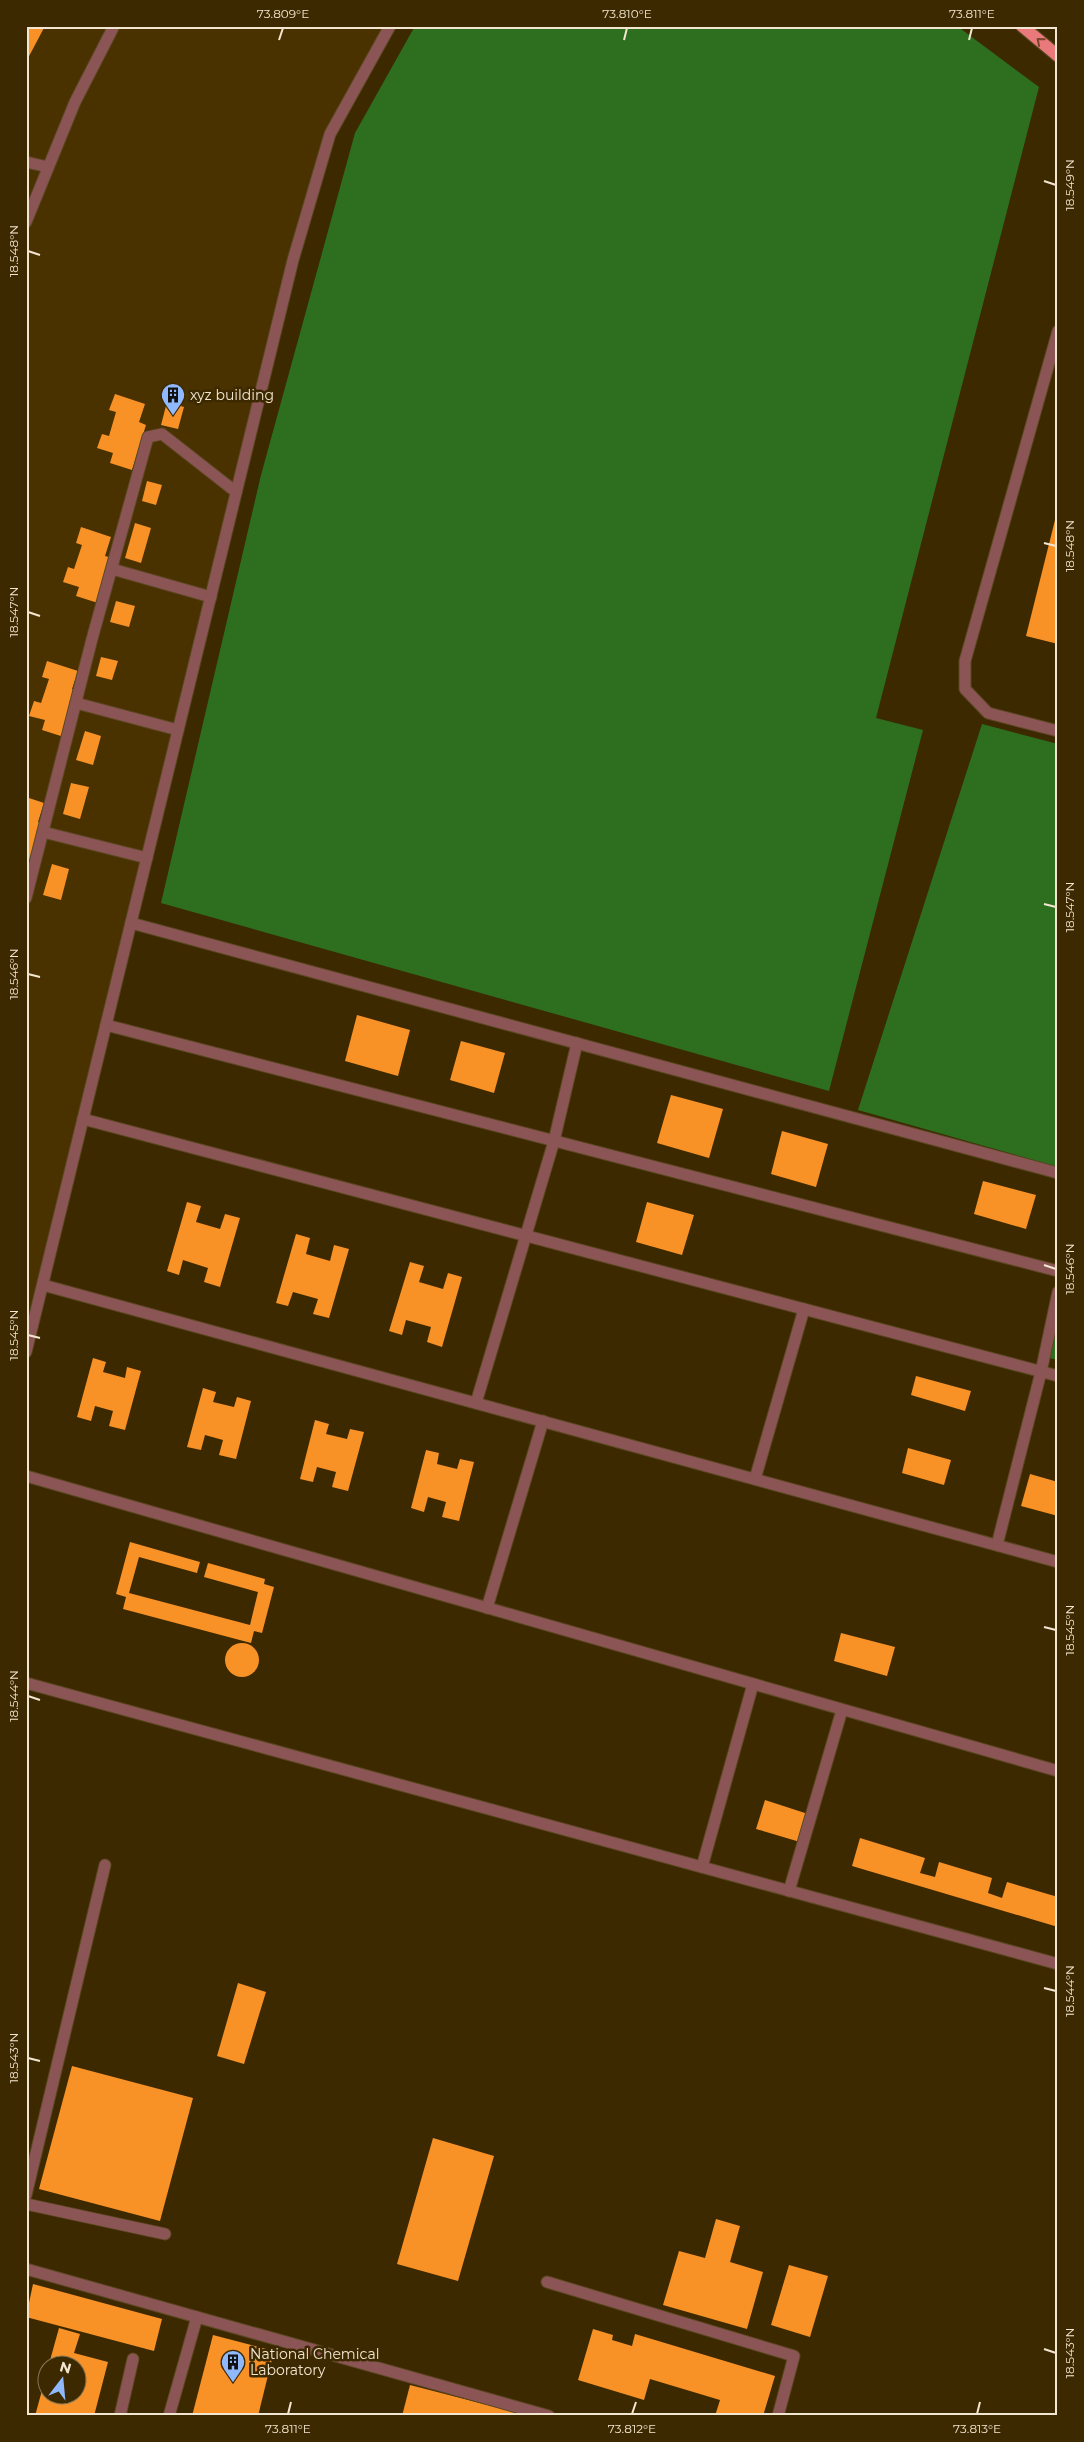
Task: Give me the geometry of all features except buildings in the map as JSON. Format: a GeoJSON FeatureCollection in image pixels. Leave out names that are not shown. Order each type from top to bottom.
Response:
{"type":"FeatureCollection","features":[{"type":"Feature","properties":{"kind":"main road"},"geometry":{"type":"LineString","coordinates":[[1022,26],[1058,56]]}},
{"type":"Feature","properties":{"kind":"lane"},"geometry":{"type":"LineString","coordinates":[[26,222],[75,102],[114,26]]}},
{"type":"Feature","properties":{"kind":"lane"},"geometry":{"type":"LineString","coordinates":[[26,1352],[293,260],[330,134],[390,26]]}},
{"type":"Feature","properties":{"kind":"lane"},"geometry":{"type":"LineString","coordinates":[[26,162],[48,167]]}},
{"type":"Feature","properties":{"kind":"lane"},"geometry":{"type":"LineString","coordinates":[[1058,331],[965,662],[964,678],[965,689],[988,712],[1058,731]]}},
{"type":"Feature","properties":{"kind":"lane"},"geometry":{"type":"LineString","coordinates":[[26,898],[76,703],[148,437],[162,434],[236,492]]}},
{"type":"Feature","properties":{"kind":"lane"},"geometry":{"type":"LineString","coordinates":[[112,569],[211,597]]}},
{"type":"Feature","properties":{"kind":"lane"},"geometry":{"type":"LineString","coordinates":[[76,703],[178,730]]}},
{"type":"Feature","properties":{"kind":"lane"},"geometry":{"type":"LineString","coordinates":[[43,832],[147,858]]}},
{"type":"Feature","properties":{"kind":"lane"},"geometry":{"type":"LineString","coordinates":[[131,922],[1058,1173]]}},
{"type":"Feature","properties":{"kind":"lane"},"geometry":{"type":"LineString","coordinates":[[106,1026],[1058,1271]]}},
{"type":"Feature","properties":{"kind":"lane"},"geometry":{"type":"LineString","coordinates":[[476,1403],[554,1141],[577,1043]]}},
{"type":"Feature","properties":{"kind":"lane"},"geometry":{"type":"LineString","coordinates":[[83,1119],[1058,1376]]}},
{"type":"Feature","properties":{"kind":"lane"},"geometry":{"type":"LineString","coordinates":[[43,1285],[1058,1562]]}},
{"type":"Feature","properties":{"kind":"lane"},"geometry":{"type":"LineString","coordinates":[[997,1545],[1041,1372],[1058,1292]]}},
{"type":"Feature","properties":{"kind":"lane"},"geometry":{"type":"LineString","coordinates":[[755,1479],[804,1309]]}},
{"type":"Feature","properties":{"kind":"lane"},"geometry":{"type":"LineString","coordinates":[[487,1608],[543,1421]]}},
{"type":"Feature","properties":{"kind":"lane"},"geometry":{"type":"LineString","coordinates":[[26,1476],[1058,1771]]}},
{"type":"Feature","properties":{"kind":"lane"},"geometry":{"type":"LineString","coordinates":[[26,1683],[1058,1964]]}},
{"type":"Feature","properties":{"kind":"lane"},"geometry":{"type":"LineString","coordinates":[[702,1868],[754,1684]]}},
{"type":"Feature","properties":{"kind":"lane"},"geometry":{"type":"LineString","coordinates":[[789,1891],[842,1710]]}},
{"type":"Feature","properties":{"kind":"lane"},"geometry":{"type":"LineString","coordinates":[[26,2195],[105,1865]]}},
{"type":"Feature","properties":{"kind":"lane"},"geometry":{"type":"LineString","coordinates":[[26,2204],[165,2234]]}},
{"type":"Feature","properties":{"kind":"lane"},"geometry":{"type":"LineString","coordinates":[[26,2269],[549,2416]]}},
{"type":"Feature","properties":{"kind":"lane"},"geometry":{"type":"LineString","coordinates":[[547,2282],[794,2356],[778,2416]]}},
{"type":"Feature","properties":{"kind":"lane"},"geometry":{"type":"LineString","coordinates":[[169,2416],[197,2317]]}},
{"type":"Feature","properties":{"kind":"lane"},"geometry":{"type":"LineString","coordinates":[[120,2416],[133,2359]]}},
{"type":"Feature","properties":{"kind":"shaded area"},"geometry":{"type":"Polygon","coordinates":[[[26,26],[384,26],[330,134],[26,1355],[26,26]]]}},
{"type":"Feature","properties":{"kind":"green space"},"geometry":{"type":"Polygon","coordinates":[[[415,26],[957,26],[1039,87],[876,718],[923,730],[829,1091],[161,903],[261,475],[355,133],[415,26]]]}},
{"type":"Feature","properties":{"kind":"green space"},"geometry":{"type":"Polygon","coordinates":[[[982,724],[1058,744],[1058,1167],[858,1110],[982,724]]]}},
{"type":"Feature","properties":{"kind":"green space"},"geometry":{"type":"Polygon","coordinates":[[[1058,1323],[1058,1360],[1049,1358],[1058,1323]]]}},
{"type":"Feature","properties":{"kind":"place","name":"xyz building"},"geometry":{"type":"Point","coordinates":[173,416]}},
{"type":"Feature","properties":{"kind":"place","name":"National Chemical Laboratory"},"geometry":{"type":"Point","coordinates":[233,2383]}}]}
